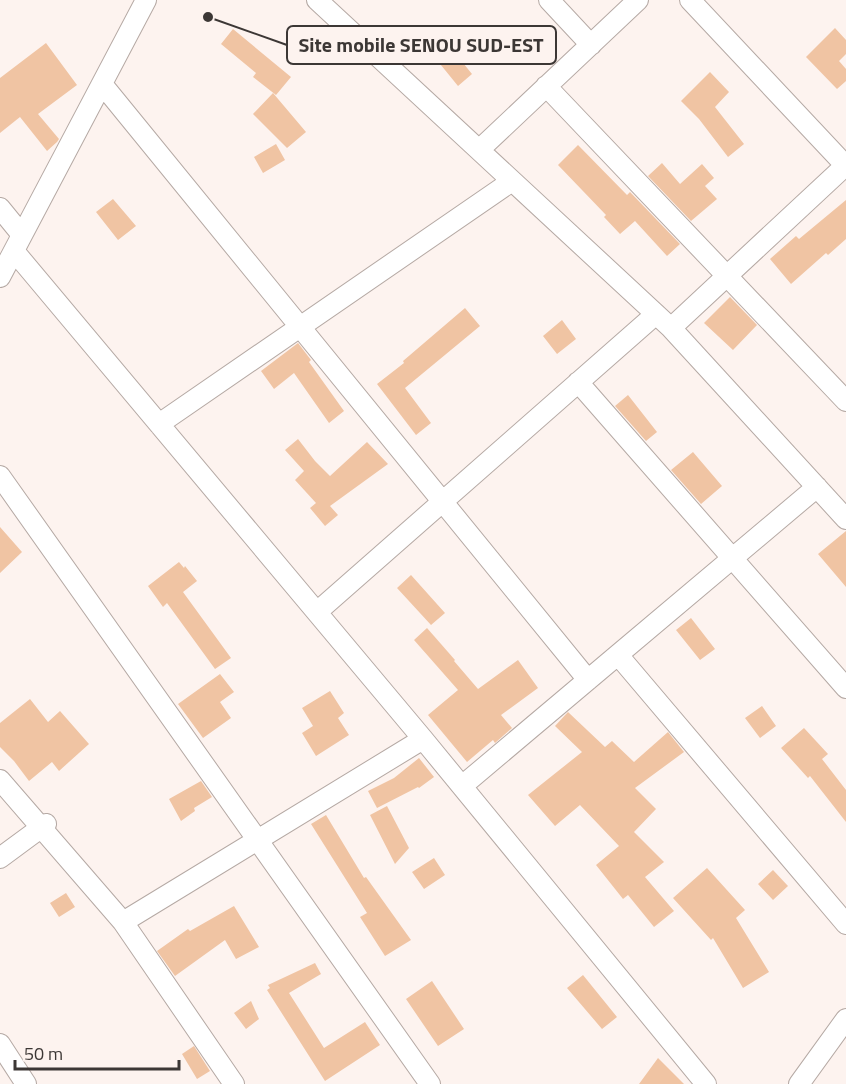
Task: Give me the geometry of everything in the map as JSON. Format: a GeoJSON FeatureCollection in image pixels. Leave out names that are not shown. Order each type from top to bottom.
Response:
{"type":"FeatureCollection","features":[{"type":"Feature","properties":{"kind":"street"},"geometry":{"type":"LineString","coordinates":[[0,277],[146,0]]}},
{"type":"Feature","properties":{"kind":"street"},"geometry":{"type":"LineString","coordinates":[[317,0],[671,328],[846,519]]}},
{"type":"Feature","properties":{"kind":"street"},"geometry":{"type":"LineString","coordinates":[[549,0],[591,45]]}},
{"type":"Feature","properties":{"kind":"street"},"geometry":{"type":"LineString","coordinates":[[479,150],[638,0]]}},
{"type":"Feature","properties":{"kind":"street"},"geometry":{"type":"LineString","coordinates":[[671,328],[846,165],[690,0]]}},
{"type":"Feature","properties":{"kind":"street"},"geometry":{"type":"LineString","coordinates":[[102,84],[588,680]]}},
{"type":"Feature","properties":{"kind":"street"},"geometry":{"type":"LineString","coordinates":[[546,86],[846,401]]}},
{"type":"Feature","properties":{"kind":"street"},"geometry":{"type":"LineString","coordinates":[[159,424],[512,181]]}},
{"type":"Feature","properties":{"kind":"street"},"geometry":{"type":"LineString","coordinates":[[0,208],[18,243],[159,424],[462,786],[706,1084]]}},
{"type":"Feature","properties":{"kind":"street"},"geometry":{"type":"LineString","coordinates":[[316,612],[656,314]]}},
{"type":"Feature","properties":{"kind":"street"},"geometry":{"type":"LineString","coordinates":[[578,382],[846,688]]}},
{"type":"Feature","properties":{"kind":"street"},"geometry":{"type":"LineString","coordinates":[[0,476],[430,1084]]}},
{"type":"Feature","properties":{"kind":"street"},"geometry":{"type":"LineString","coordinates":[[462,786],[817,487]]}},
{"type":"Feature","properties":{"kind":"street"},"geometry":{"type":"LineString","coordinates":[[618,656],[846,924]]}},
{"type":"Feature","properties":{"kind":"street"},"geometry":{"type":"LineString","coordinates":[[123,922],[423,739]]}},
{"type":"Feature","properties":{"kind":"street"},"geometry":{"type":"LineString","coordinates":[[0,780],[44,826],[123,922],[234,1084]]}},
{"type":"Feature","properties":{"kind":"street"},"geometry":{"type":"LineString","coordinates":[[0,858],[44,826]]}},
{"type":"Feature","properties":{"kind":"street"},"geometry":{"type":"LineString","coordinates":[[799,1084],[846,1019]]}},
{"type":"Feature","properties":{"kind":"street"},"geometry":{"type":"LineString","coordinates":[[0,1044],[26,1084]]}},
{"type":"Feature","properties":{"kind":"building"},"geometry":{"type":"Polygon","coordinates":[[[835,28],[846,40],[846,54],[839,61],[846,69],[846,81],[837,89],[806,57],[835,28]]]}},
{"type":"Feature","properties":{"kind":"building"},"geometry":{"type":"Polygon","coordinates":[[[233,29],[291,77],[276,95],[253,77],[256,73],[221,44],[233,29]]]}},
{"type":"Feature","properties":{"kind":"building"},"geometry":{"type":"Polygon","coordinates":[[[437,31],[472,74],[458,86],[423,43],[437,31]]]}},
{"type":"Feature","properties":{"kind":"building"},"geometry":{"type":"Polygon","coordinates":[[[46,43],[77,85],[38,114],[59,139],[47,151],[20,117],[0,133],[0,78],[46,43]]]}},
{"type":"Feature","properties":{"kind":"building"},"geometry":{"type":"Polygon","coordinates":[[[710,72],[729,92],[715,107],[744,144],[728,157],[699,119],[681,101],[710,72]]]}},
{"type":"Feature","properties":{"kind":"building"},"geometry":{"type":"Polygon","coordinates":[[[273,93],[306,132],[287,148],[253,114],[273,93]]]}},
{"type":"Feature","properties":{"kind":"building"},"geometry":{"type":"Polygon","coordinates":[[[276,144],[285,160],[263,173],[254,157],[276,144]]]}},
{"type":"Feature","properties":{"kind":"building"},"geometry":{"type":"Polygon","coordinates":[[[578,145],[627,195],[630,192],[680,244],[667,256],[635,221],[620,234],[604,217],[606,215],[558,165],[578,145]]]}},
{"type":"Feature","properties":{"kind":"building"},"geometry":{"type":"Polygon","coordinates":[[[662,163],[680,184],[702,164],[714,178],[705,186],[717,199],[691,221],[648,176],[662,163]]]}},
{"type":"Feature","properties":{"kind":"building"},"geometry":{"type":"Polygon","coordinates":[[[113,199],[136,226],[118,240],[96,212],[113,199]]]}},
{"type":"Feature","properties":{"kind":"building"},"geometry":{"type":"Polygon","coordinates":[[[846,200],[846,239],[828,255],[826,253],[791,284],[770,259],[796,236],[799,239],[846,200]]]}},
{"type":"Feature","properties":{"kind":"building"},"geometry":{"type":"Polygon","coordinates":[[[730,297],[757,325],[733,350],[704,323],[730,297]]]}},
{"type":"Feature","properties":{"kind":"building"},"geometry":{"type":"Polygon","coordinates":[[[465,308],[480,326],[405,388],[431,423],[416,435],[377,384],[465,308]]]}},
{"type":"Feature","properties":{"kind":"building"},"geometry":{"type":"Polygon","coordinates":[[[562,320],[576,339],[557,354],[543,336],[562,320]]]}},
{"type":"Feature","properties":{"kind":"building"},"geometry":{"type":"Polygon","coordinates":[[[298,343],[344,411],[329,423],[294,373],[274,389],[261,371],[298,343]]]}},
{"type":"Feature","properties":{"kind":"building"},"geometry":{"type":"Polygon","coordinates":[[[628,395],[657,432],[646,441],[615,406],[628,395]]]}},
{"type":"Feature","properties":{"kind":"building"},"geometry":{"type":"Polygon","coordinates":[[[298,439],[330,476],[367,442],[388,464],[330,506],[338,515],[325,526],[310,508],[316,503],[295,480],[304,471],[285,450],[298,439]]]}},
{"type":"Feature","properties":{"kind":"building"},"geometry":{"type":"Polygon","coordinates":[[[693,452],[722,486],[701,504],[671,470],[693,452]]]}},
{"type":"Feature","properties":{"kind":"building"},"geometry":{"type":"Polygon","coordinates":[[[0,527],[22,552],[0,573],[0,527]]]}},
{"type":"Feature","properties":{"kind":"building"},"geometry":{"type":"Polygon","coordinates":[[[846,531],[846,587],[818,554],[846,531]]]}},
{"type":"Feature","properties":{"kind":"building"},"geometry":{"type":"Polygon","coordinates":[[[179,562],[197,581],[183,592],[231,658],[215,669],[167,603],[163,607],[148,586],[179,562]]]}},
{"type":"Feature","properties":{"kind":"building"},"geometry":{"type":"Polygon","coordinates":[[[411,575],[445,613],[431,625],[397,588],[411,575]]]}},
{"type":"Feature","properties":{"kind":"building"},"geometry":{"type":"Polygon","coordinates":[[[691,618],[715,649],[700,660],[676,630],[691,618]]]}},
{"type":"Feature","properties":{"kind":"building"},"geometry":{"type":"Polygon","coordinates":[[[427,628],[478,689],[518,660],[538,688],[501,715],[512,728],[495,743],[493,740],[467,762],[428,715],[458,690],[414,640],[427,628]]]}},
{"type":"Feature","properties":{"kind":"building"},"geometry":{"type":"Polygon","coordinates":[[[220,674],[234,692],[220,702],[231,718],[203,738],[178,704],[220,674]]]}},
{"type":"Feature","properties":{"kind":"building"},"geometry":{"type":"Polygon","coordinates":[[[330,691],[344,713],[338,718],[349,735],[316,756],[302,733],[313,726],[302,708],[330,691]]]}},
{"type":"Feature","properties":{"kind":"building"},"geometry":{"type":"Polygon","coordinates":[[[30,699],[48,722],[60,711],[89,744],[59,771],[52,762],[29,781],[0,747],[0,723],[30,699]]]}},
{"type":"Feature","properties":{"kind":"building"},"geometry":{"type":"Polygon","coordinates":[[[762,706],[776,726],[760,738],[745,718],[762,706]]]}},
{"type":"Feature","properties":{"kind":"building"},"geometry":{"type":"Polygon","coordinates":[[[568,712],[605,747],[612,741],[634,762],[668,732],[684,752],[635,788],[656,809],[634,832],[664,862],[645,877],[674,911],[654,927],[628,895],[623,899],[596,865],[619,846],[580,805],[555,826],[528,795],[582,752],[555,726],[568,712]]]}},
{"type":"Feature","properties":{"kind":"building"},"geometry":{"type":"Polygon","coordinates":[[[804,728],[828,754],[822,759],[846,790],[846,822],[810,776],[808,778],[781,748],[804,728]]]}},
{"type":"Feature","properties":{"kind":"building"},"geometry":{"type":"Polygon","coordinates":[[[419,758],[434,777],[419,788],[377,808],[368,791],[394,778],[419,758]]]}},
{"type":"Feature","properties":{"kind":"building"},"geometry":{"type":"Polygon","coordinates":[[[201,781],[212,797],[194,808],[195,811],[181,821],[169,799],[201,781]]]}},
{"type":"Feature","properties":{"kind":"building"},"geometry":{"type":"Polygon","coordinates":[[[387,806],[409,848],[395,864],[370,815],[387,806]]]}},
{"type":"Feature","properties":{"kind":"building"},"geometry":{"type":"Polygon","coordinates":[[[326,815],[364,878],[366,877],[411,940],[385,956],[360,917],[367,913],[311,824],[326,815]]]}},
{"type":"Feature","properties":{"kind":"building"},"geometry":{"type":"Polygon","coordinates":[[[434,858],[445,875],[424,889],[412,872],[434,858]]]}},
{"type":"Feature","properties":{"kind":"building"},"geometry":{"type":"Polygon","coordinates":[[[707,868],[745,910],[736,918],[769,972],[743,988],[713,938],[711,940],[673,898],[707,868]]]}},
{"type":"Feature","properties":{"kind":"building"},"geometry":{"type":"Polygon","coordinates":[[[773,870],[788,886],[773,900],[758,884],[773,870]]]}},
{"type":"Feature","properties":{"kind":"building"},"geometry":{"type":"Polygon","coordinates":[[[66,893],[75,907],[59,917],[50,903],[66,893]]]}},
{"type":"Feature","properties":{"kind":"building"},"geometry":{"type":"Polygon","coordinates":[[[234,906],[259,947],[236,959],[225,940],[175,976],[157,951],[188,929],[190,931],[234,906]]]}},
{"type":"Feature","properties":{"kind":"building"},"geometry":{"type":"Polygon","coordinates":[[[315,963],[321,974],[289,993],[324,1048],[365,1022],[380,1045],[325,1081],[267,990],[270,988],[268,985],[315,963]]]}},
{"type":"Feature","properties":{"kind":"building"},"geometry":{"type":"Polygon","coordinates":[[[583,975],[617,1017],[602,1029],[567,988],[583,975]]]}},
{"type":"Feature","properties":{"kind":"building"},"geometry":{"type":"Polygon","coordinates":[[[432,981],[464,1029],[438,1046],[406,999],[432,981]]]}},
{"type":"Feature","properties":{"kind":"building"},"geometry":{"type":"Polygon","coordinates":[[[251,1001],[259,1019],[246,1029],[234,1013],[251,1001]]]}},
{"type":"Feature","properties":{"kind":"building"},"geometry":{"type":"Polygon","coordinates":[[[194,1046],[210,1071],[197,1079],[182,1054],[194,1046]]]}},
{"type":"Feature","properties":{"kind":"building"},"geometry":{"type":"Polygon","coordinates":[[[658,1058],[684,1084],[639,1084],[658,1058]]]}},
{"type":"Feature","properties":{"kind":"place","name":"Site mobile SENOU SUD-EST"},"geometry":{"type":"Point","coordinates":[208,17]}}]}
